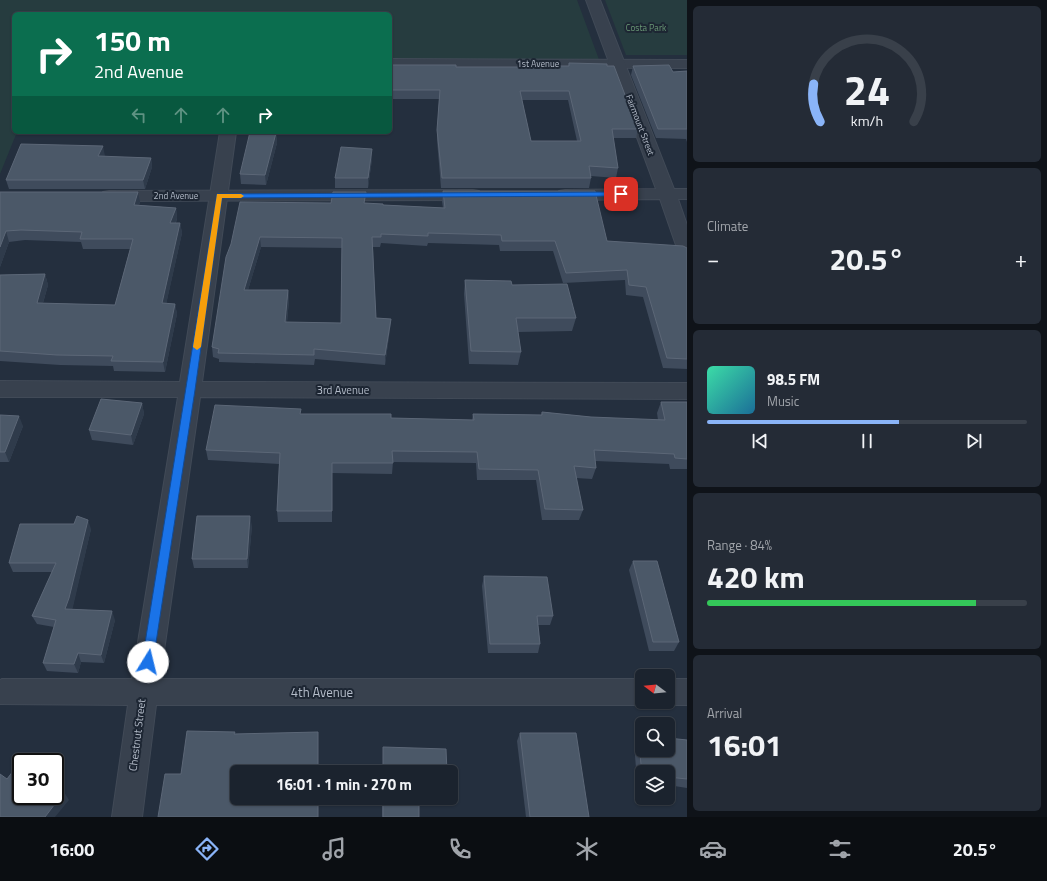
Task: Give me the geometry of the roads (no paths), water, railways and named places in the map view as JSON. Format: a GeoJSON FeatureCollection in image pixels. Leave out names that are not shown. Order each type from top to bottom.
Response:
{"type":"FeatureCollection","features":[{"type":"Feature","properties":{"kind":"street","name":"Fairmount Street"},"geometry":{"type":"LineString","coordinates":[[593,0],[616,64],[667,194],[687,251]]}},
{"type":"Feature","properties":{"kind":"street","name":"1st Avenue"},"geometry":{"type":"LineString","coordinates":[[392,63],[687,64]]}},
{"type":"Feature","properties":{"kind":"street","name":"Chestnut Street"},"geometry":{"type":"LineString","coordinates":[[127,817],[143,693],[191,390],[228,134]]}},
{"type":"Feature","properties":{"kind":"street"},"geometry":{"type":"LineString","coordinates":[[549,195],[687,194]]}},
{"type":"Feature","properties":{"kind":"street","name":"2nd Avenue"},"geometry":{"type":"LineString","coordinates":[[94,196],[486,195]]}},
{"type":"Feature","properties":{"kind":"street","name":"3rd Avenue"},"geometry":{"type":"LineString","coordinates":[[0,389],[687,391]]}},
{"type":"Feature","properties":{"kind":"street","name":"4th Avenue"},"geometry":{"type":"LineString","coordinates":[[2,692],[635,692]]}},
{"type":"Feature","properties":{"kind":"street"},"geometry":{"type":"LineString","coordinates":[[675,692],[687,692]]}},
{"type":"Feature","properties":{"kind":"park label","name":"Costa Park"},"geometry":{"type":"Point","coordinates":[646,28]}}]}
